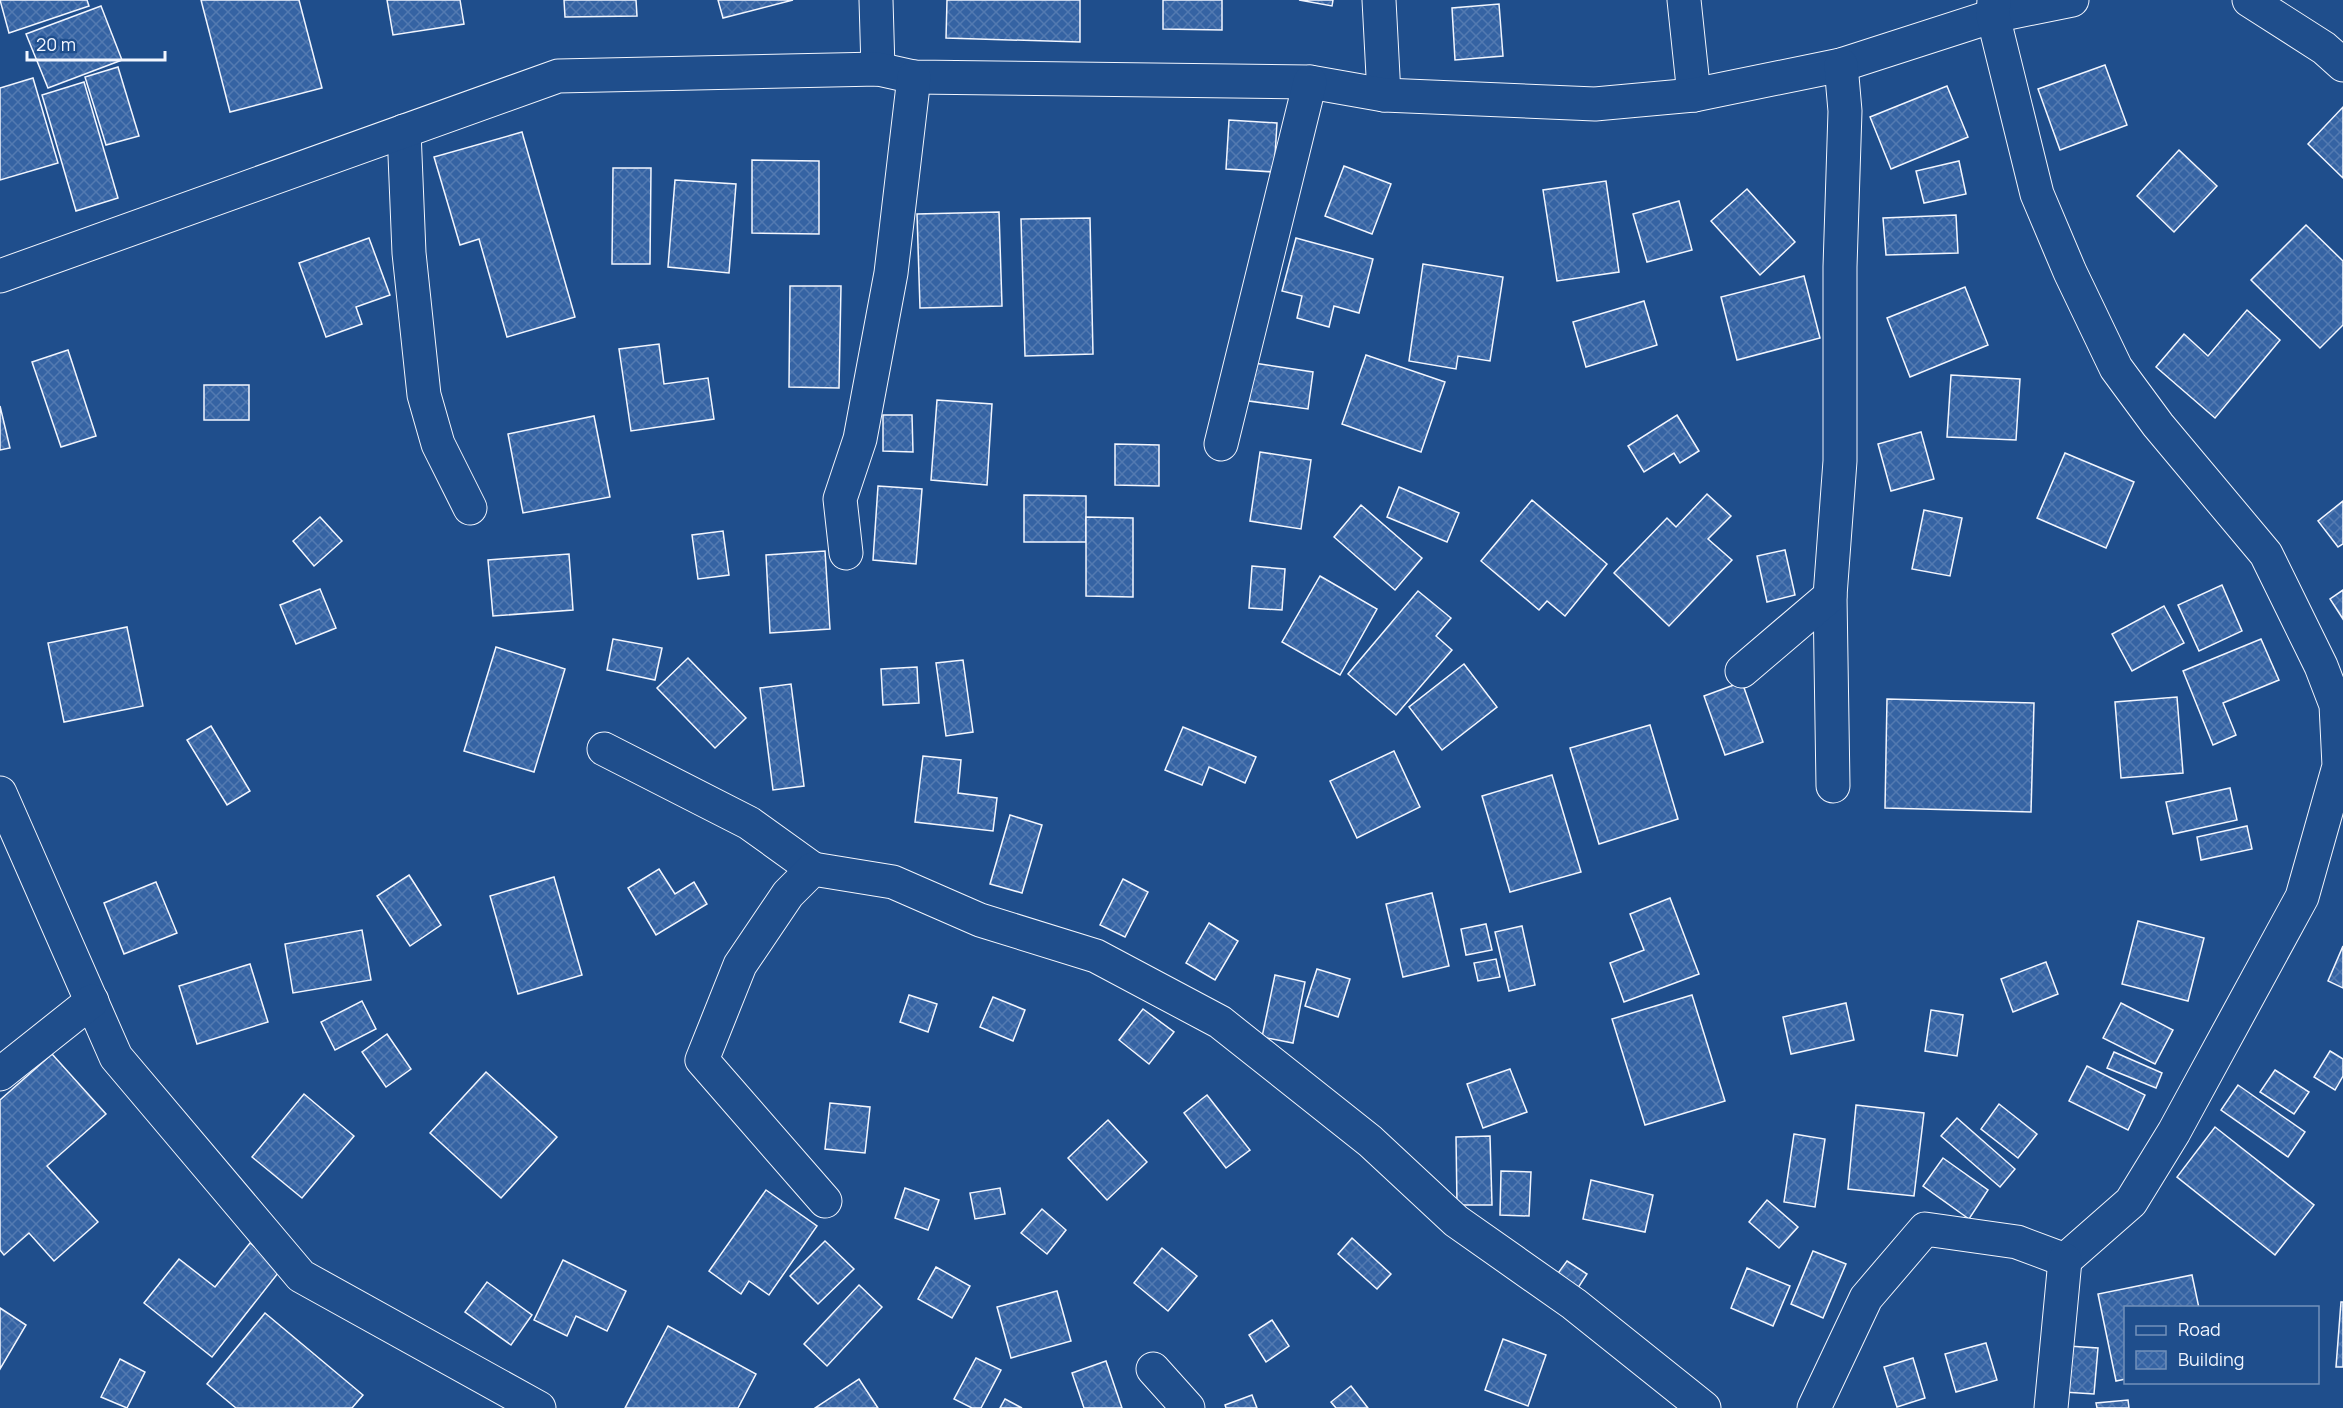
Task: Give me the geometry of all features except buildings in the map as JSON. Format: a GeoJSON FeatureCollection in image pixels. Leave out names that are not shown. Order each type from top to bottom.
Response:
{"type":"FeatureCollection","features":[{"type":"Feature","properties":{"kind":"street"},"geometry":{"type":"LineString","coordinates":[[876,0],[878,69]]}},
{"type":"Feature","properties":{"kind":"street"},"geometry":{"type":"LineString","coordinates":[[1379,0],[1384,95]]}},
{"type":"Feature","properties":{"kind":"street"},"geometry":{"type":"LineString","coordinates":[[1684,0],[1694,95]]}},
{"type":"Feature","properties":{"kind":"street"},"geometry":{"type":"LineString","coordinates":[[0,276],[558,76],[878,69],[914,77],[1310,82],[1384,95],[1595,104],[1694,95],[1841,64],[1993,8],[2072,0]]}},
{"type":"Feature","properties":{"kind":"street"},"geometry":{"type":"LineString","coordinates":[[2249,0],[2324,48],[2343,64]]}},
{"type":"Feature","properties":{"kind":"street"},"geometry":{"type":"LineString","coordinates":[[1993,8],[2037,194],[2070,272],[2116,368],[2158,425],[2266,554],[2339,704],[2338,766],[2302,897],[2174,1132],[2132,1202],[2065,1260],[2051,1408]]}},
{"type":"Feature","properties":{"kind":"street"},"geometry":{"type":"LineString","coordinates":[[1833,786],[1830,596],[1840,460],[1840,267],[1845,111],[1841,64]]}},
{"type":"Feature","properties":{"kind":"street"},"geometry":{"type":"LineString","coordinates":[[846,553],[840,499],[860,439],[891,273],[914,77]]}},
{"type":"Feature","properties":{"kind":"street"},"geometry":{"type":"LineString","coordinates":[[1221,444],[1310,82]]}},
{"type":"Feature","properties":{"kind":"street"},"geometry":{"type":"LineString","coordinates":[[404,131],[408,253],[424,395],[438,444],[470,508]]}},
{"type":"Feature","properties":{"kind":"street"},"geometry":{"type":"LineString","coordinates":[[1742,671],[1830,596]]}},
{"type":"Feature","properties":{"kind":"street"},"geometry":{"type":"LineString","coordinates":[[604,749],[749,823],[813,869],[893,882],[980,920],[1096,956],[1220,1022],[1370,1141],[1455,1221],[1574,1304],[1704,1408]]}},
{"type":"Feature","properties":{"kind":"street"},"geometry":{"type":"LineString","coordinates":[[0,793],[116,1057],[301,1276],[539,1408]]}},
{"type":"Feature","properties":{"kind":"street"},"geometry":{"type":"LineString","coordinates":[[813,869],[788,894],[740,965],[702,1060],[825,1201]]}},
{"type":"Feature","properties":{"kind":"street"},"geometry":{"type":"LineString","coordinates":[[0,1074],[92,1001]]}},
{"type":"Feature","properties":{"kind":"street"},"geometry":{"type":"LineString","coordinates":[[1814,1408],[1866,1298],[1925,1229],[2017,1242],[2065,1260]]}},
{"type":"Feature","properties":{"kind":"street"},"geometry":{"type":"LineString","coordinates":[[1153,1369],[1188,1408]]}}]}
